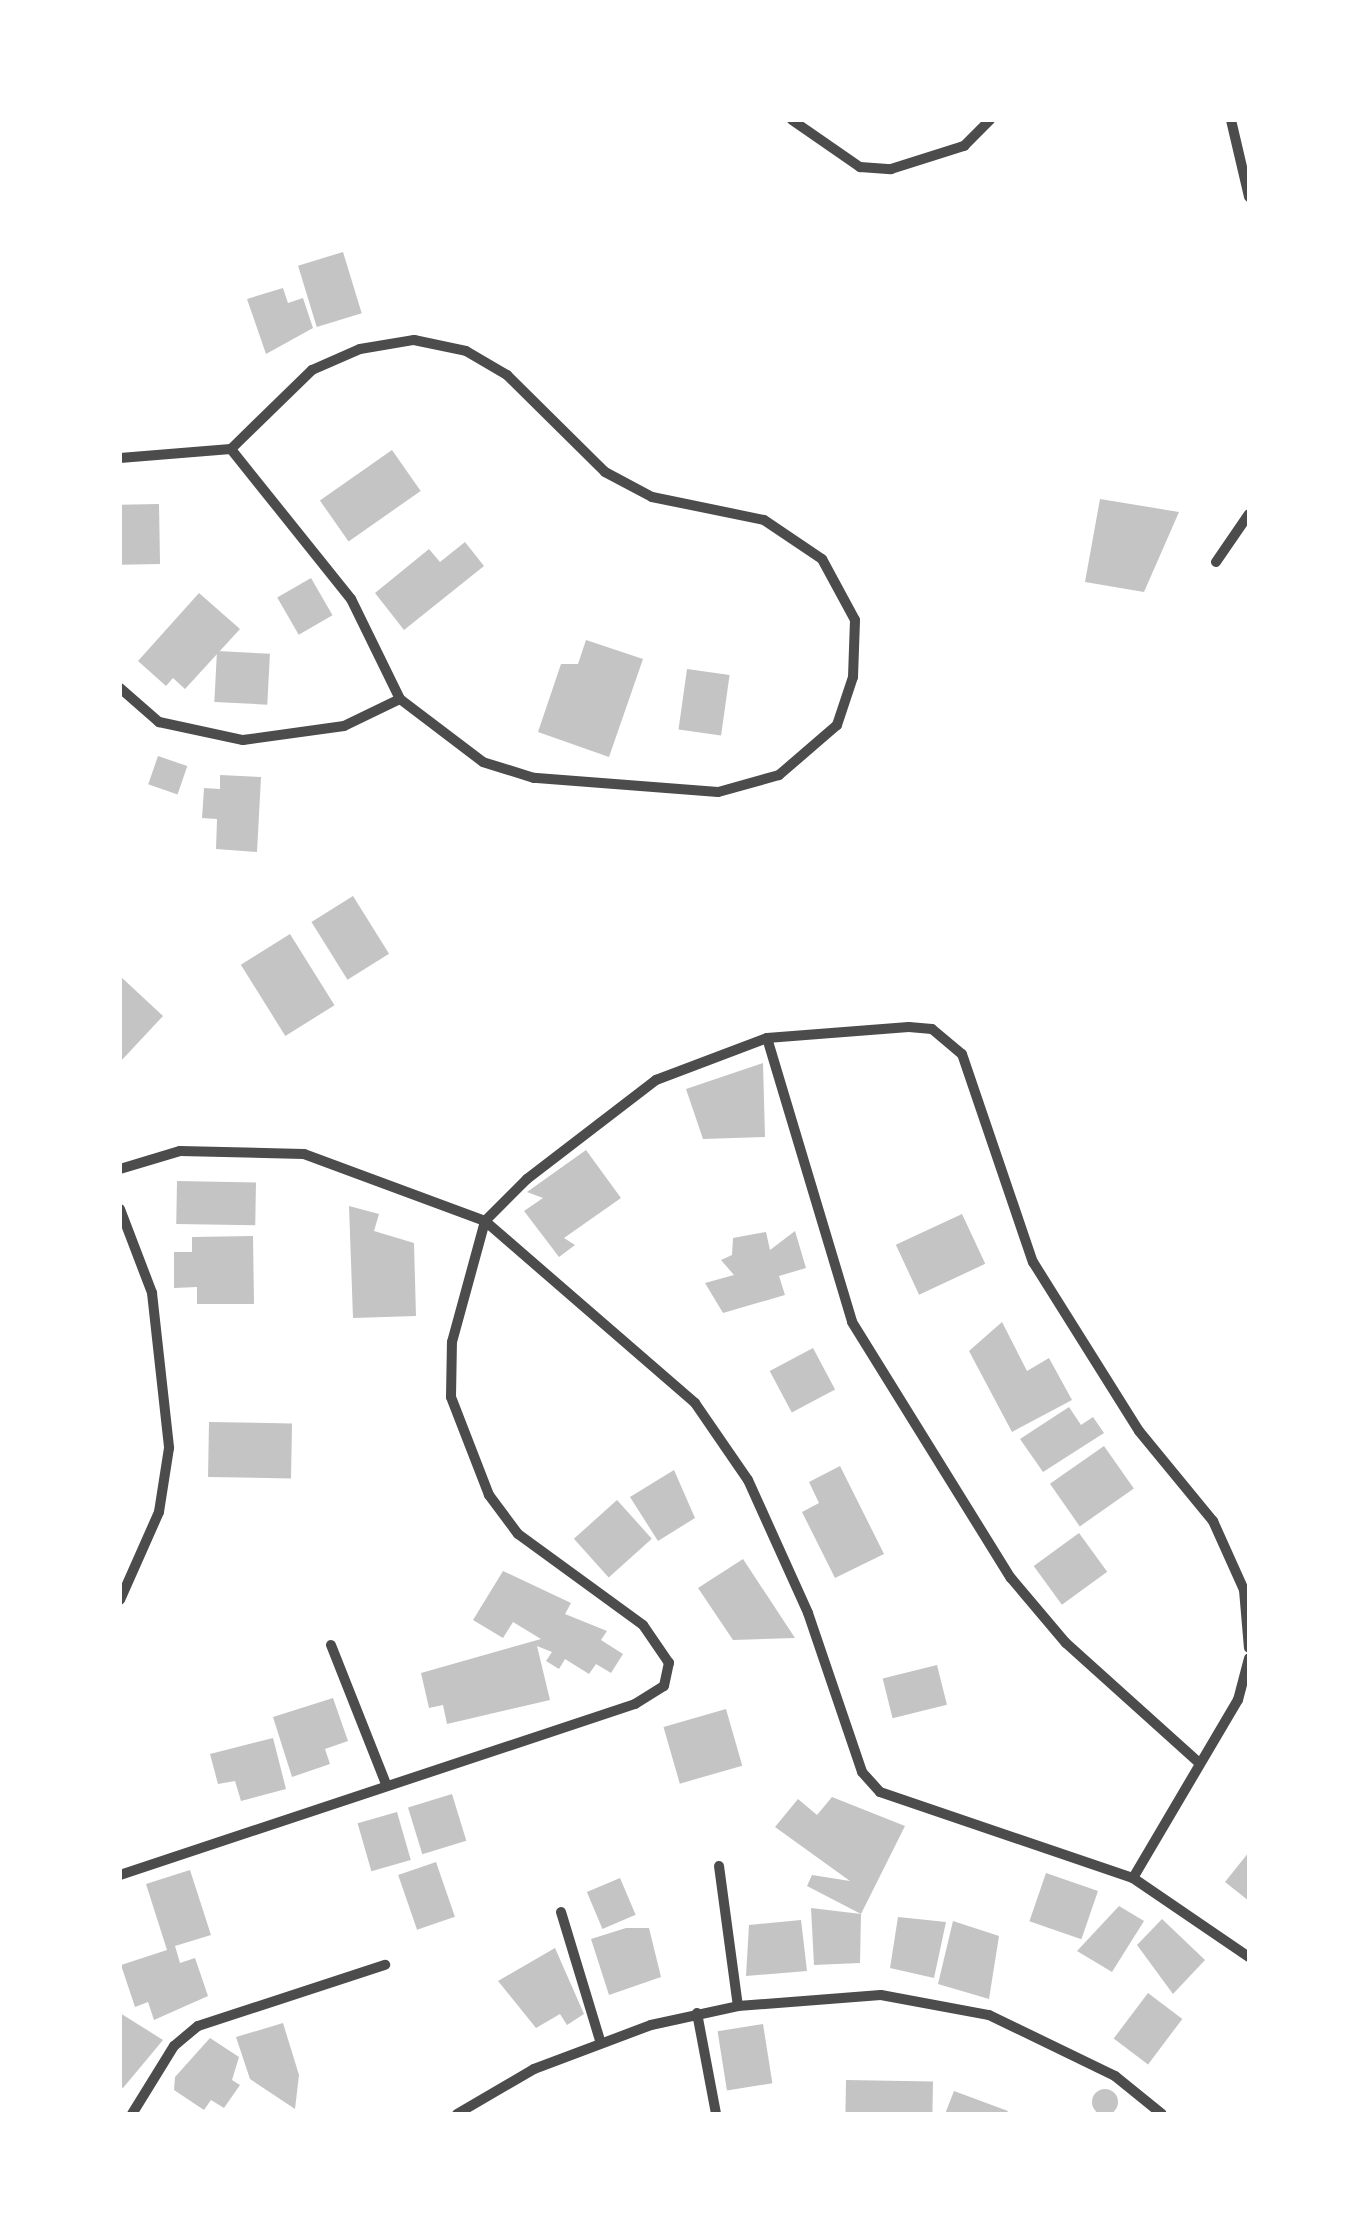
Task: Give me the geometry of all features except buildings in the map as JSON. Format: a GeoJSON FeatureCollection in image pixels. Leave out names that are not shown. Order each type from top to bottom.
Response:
{"type":"FeatureCollection","features":[{"type":"Feature","properties":{"kind":"street"},"geometry":{"type":"LineString","coordinates":[[792,120],[860,167],[891,169],[964,146],[990,120]]}},
{"type":"Feature","properties":{"kind":"street"},"geometry":{"type":"LineString","coordinates":[[1231,120],[1249,197]]}},
{"type":"Feature","properties":{"kind":"street"},"geometry":{"type":"LineString","coordinates":[[120,458],[231,449],[312,370],[360,349],[414,340],[466,351],[507,375],[605,472],[652,497],[798,536],[838,580],[854,620],[853,677],[838,724],[779,774],[718,792],[534,778],[469,754],[400,699],[351,599],[231,449]]}},
{"type":"Feature","properties":{"kind":"street"},"geometry":{"type":"LineString","coordinates":[[1216,562],[1249,514]]}},
{"type":"Feature","properties":{"kind":"street"},"geometry":{"type":"LineString","coordinates":[[120,688],[159,722],[243,740],[344,726],[400,699]]}},
{"type":"Feature","properties":{"kind":"street"},"geometry":{"type":"LineString","coordinates":[[120,1874],[635,1704],[670,1674],[643,1625],[518,1534],[466,1452],[452,1396],[452,1342],[485,1221],[656,1080],[768,1038],[932,1029],[950,1038],[972,1078],[1033,1262],[1139,1431],[1213,1522],[1244,1590],[1249,1648]]}},
{"type":"Feature","properties":{"kind":"street"},"geometry":{"type":"LineString","coordinates":[[768,1038],[852,1322],[1011,1578],[1066,1644],[1196,1762]]}},
{"type":"Feature","properties":{"kind":"street"},"geometry":{"type":"LineString","coordinates":[[120,1169],[180,1151],[304,1154],[485,1221],[695,1404],[748,1480],[862,1772],[880,1792],[1134,1878],[1248,1952]]}},
{"type":"Feature","properties":{"kind":"street"},"geometry":{"type":"LineString","coordinates":[[120,1209],[152,1293],[167,1377],[159,1512],[134,1580],[120,1600]]}},
{"type":"Feature","properties":{"kind":"street"},"geometry":{"type":"LineString","coordinates":[[120,1576],[134,1580]]}},
{"type":"Feature","properties":{"kind":"street"},"geometry":{"type":"LineString","coordinates":[[331,1646],[386,1784]]}},
{"type":"Feature","properties":{"kind":"street"},"geometry":{"type":"LineString","coordinates":[[1134,1878],[1196,1762],[1238,1700],[1249,1658]]}},
{"type":"Feature","properties":{"kind":"street"},"geometry":{"type":"LineString","coordinates":[[718,1866],[738,2006]]}},
{"type":"Feature","properties":{"kind":"street"},"geometry":{"type":"LineString","coordinates":[[560,1912],[600,2040]]}},
{"type":"Feature","properties":{"kind":"street"},"geometry":{"type":"LineString","coordinates":[[120,2108],[132,2114],[174,2046],[198,2026],[385,1965]]}},
{"type":"Feature","properties":{"kind":"street"},"geometry":{"type":"LineString","coordinates":[[456,2114],[600,2040],[696,2013],[738,2006],[937,1999],[1048,2041],[1162,2114]]}},
{"type":"Feature","properties":{"kind":"street"},"geometry":{"type":"LineString","coordinates":[[696,2013],[716,2114]]}}]}
